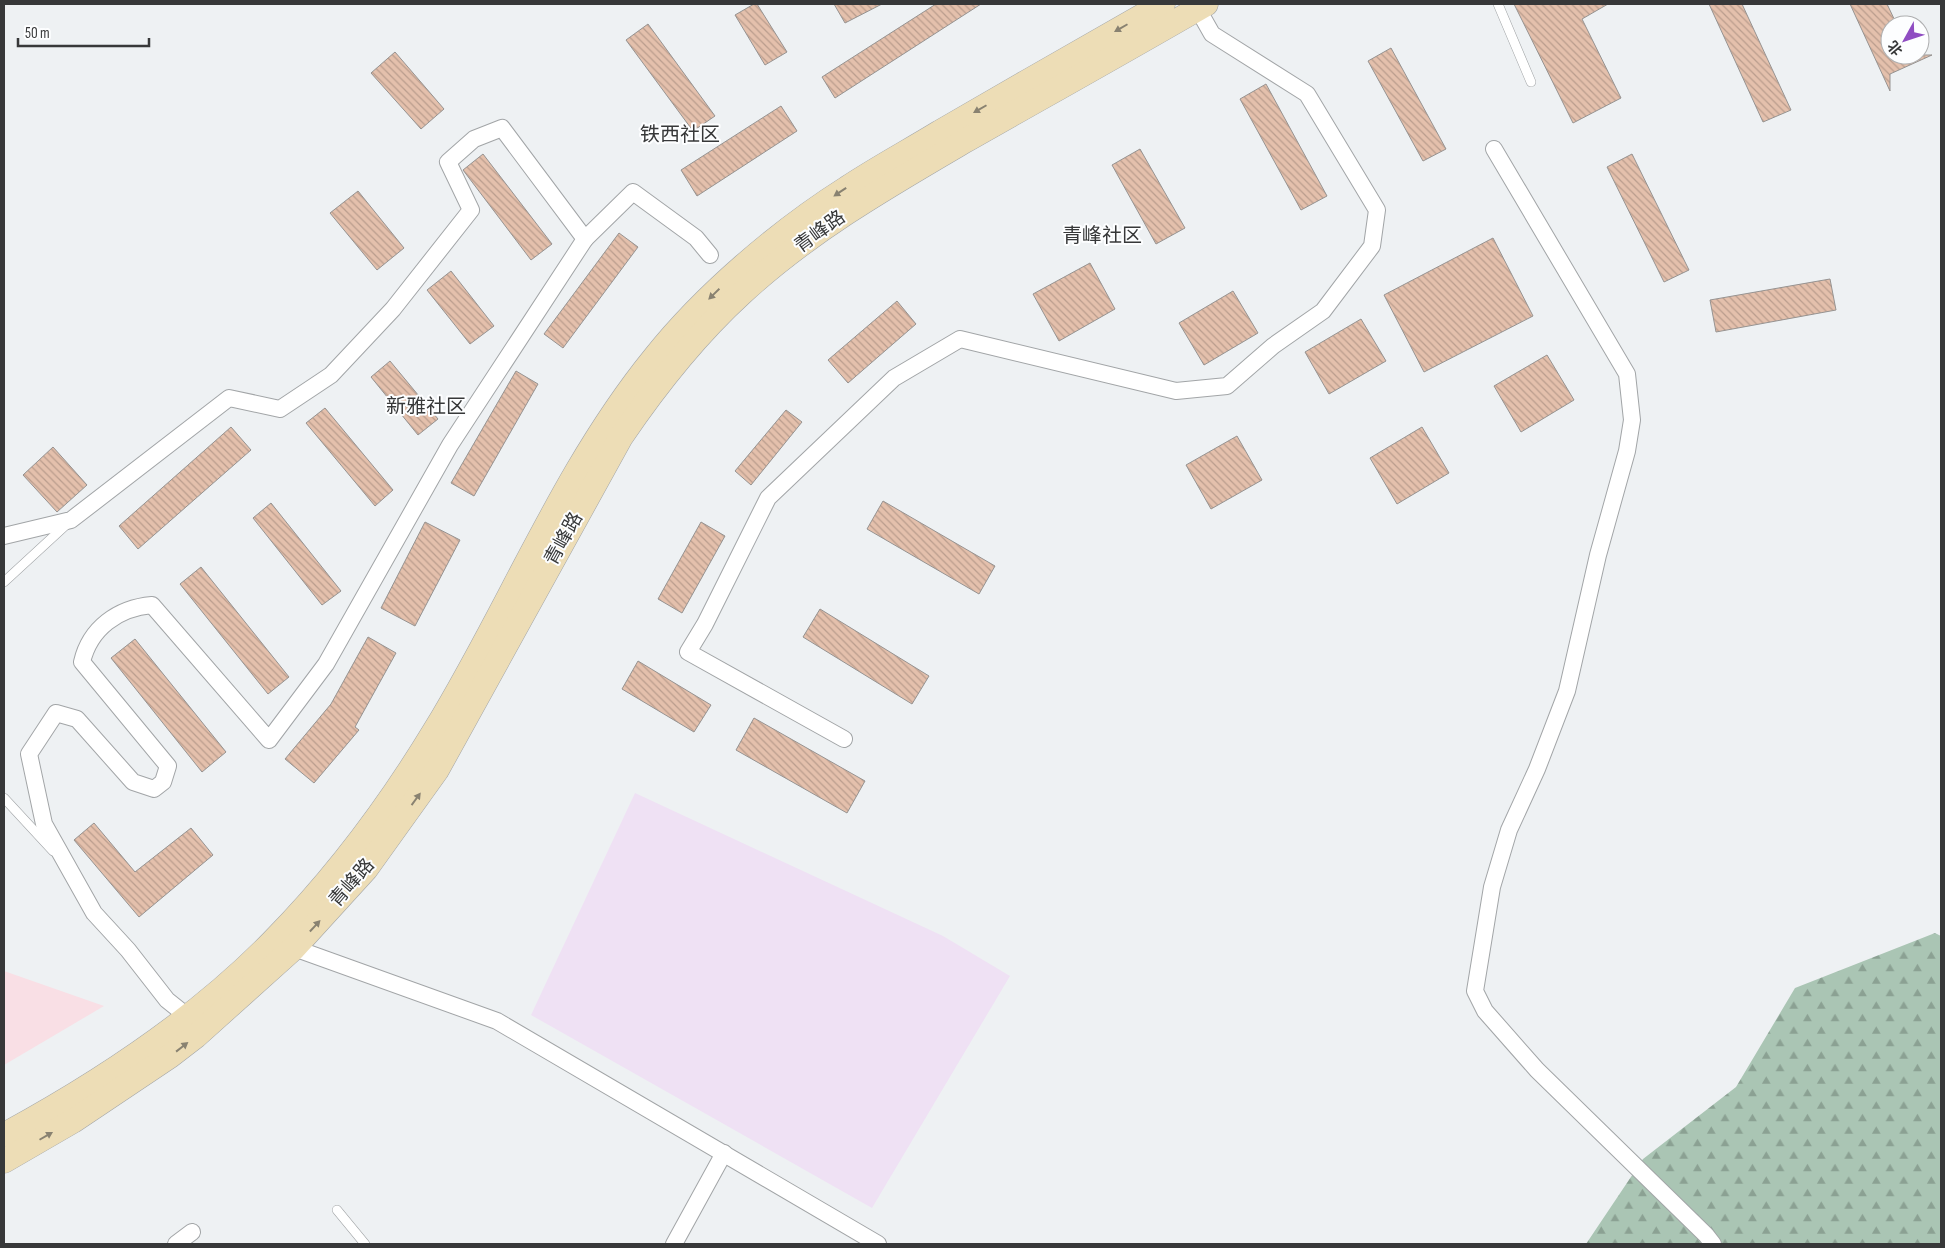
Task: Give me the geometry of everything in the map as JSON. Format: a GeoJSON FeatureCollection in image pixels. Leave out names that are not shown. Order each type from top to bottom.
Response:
{"type":"FeatureCollection","features":[{"type":"Feature","properties":{"kind":"main road","name":"青峰路"},"geometry":{"type":"LineString","coordinates":[[4,1161],[73,1120],[170,1056],[241,997],[287,941],[303,909],[364,835],[436,730],[564,494],[614,414],[655,356],[693,315],[774,240],[846,188],[1163,4]]}},
{"type":"Feature","properties":{"kind":"main road","name":"青峰路"},"geometry":{"type":"LineString","coordinates":[[4,1134],[105,1075],[187,1016],[287,941],[366,869],[437,770],[621,437],[651,393],[685,351],[742,293],[796,248],[854,208],[926,164],[1200,5]]}},
{"type":"Feature","properties":{"kind":"street"},"geometry":{"type":"LineString","coordinates":[[844,739],[688,652],[768,498],[894,378],[960,339],[1176,391],[1227,386],[1273,346],[1323,311],[1372,246],[1377,210],[1307,94],[1212,34],[1200,5]]}},
{"type":"Feature","properties":{"kind":"street"},"geometry":{"type":"LineString","coordinates":[[4,536],[71,520],[229,398],[280,409],[331,375],[393,309],[471,210],[448,162],[474,139],[502,128],[585,239]]}},
{"type":"Feature","properties":{"kind":"street"},"geometry":{"type":"LineString","coordinates":[[1494,149],[1627,374],[1632,420],[1627,451],[1598,555],[1567,691],[1537,769],[1509,830],[1492,887],[1475,991],[1485,1011],[1537,1070],[1713,1244]]}},
{"type":"Feature","properties":{"kind":"street"},"geometry":{"type":"LineString","coordinates":[[187,1016],[167,1000],[128,950],[94,913],[44,824],[29,754],[56,713],[77,719],[133,782],[154,789],[163,782],[168,766],[82,662],[86,644],[103,624],[138,606],[152,604],[269,740],[326,664],[450,445],[585,239],[633,192],[696,238],[710,255]]}},
{"type":"Feature","properties":{"kind":"street"},"geometry":{"type":"LineString","coordinates":[[287,941],[497,1021],[878,1244]]}},
{"type":"Feature","properties":{"kind":"street"},"geometry":{"type":"LineString","coordinates":[[674,1244],[724,1153]]}},
{"type":"Feature","properties":{"kind":"street"},"geometry":{"type":"LineString","coordinates":[[176,1244],[192,1232]]}},
{"type":"Feature","properties":{"kind":"lane"},"geometry":{"type":"LineString","coordinates":[[1498,4],[1531,82]]}},
{"type":"Feature","properties":{"kind":"lane"},"geometry":{"type":"LineString","coordinates":[[4,582],[71,520]]}},
{"type":"Feature","properties":{"kind":"lane"},"geometry":{"type":"LineString","coordinates":[[4,798],[66,865]]}},
{"type":"Feature","properties":{"kind":"lane"},"geometry":{"type":"LineString","coordinates":[[337,1210],[365,1244]]}},
{"type":"Feature","properties":{"kind":"shaded area"},"geometry":{"type":"Polygon","coordinates":[[[635,793],[943,936],[1010,976],[872,1208],[531,1015],[635,793]]]}},
{"type":"Feature","properties":{"kind":"shaded area"},"geometry":{"type":"Polygon","coordinates":[[[4,971],[104,1006],[4,1065],[4,971]]]}},
{"type":"Feature","properties":{"kind":"green space"},"geometry":{"type":"Polygon","coordinates":[[[1935,933],[1941,936],[1941,1244],[1586,1244],[1643,1159],[1736,1087],[1795,988],[1935,933]]]}},
{"type":"Feature","properties":{"kind":"building"},"geometry":{"type":"Polygon","coordinates":[[[757,4],[787,52],[765,65],[735,15],[757,4]]]}},
{"type":"Feature","properties":{"kind":"building"},"geometry":{"type":"Polygon","coordinates":[[[834,4],[882,4],[845,23],[834,4]]]}},
{"type":"Feature","properties":{"kind":"building"},"geometry":{"type":"Polygon","coordinates":[[[936,4],[981,4],[835,98],[822,77],[936,4]]]}},
{"type":"Feature","properties":{"kind":"building"},"geometry":{"type":"Polygon","coordinates":[[[1514,4],[1608,4],[1582,19],[1621,98],[1573,123],[1514,4]]]}},
{"type":"Feature","properties":{"kind":"building"},"geometry":{"type":"Polygon","coordinates":[[[1709,4],[1742,4],[1791,110],[1763,122],[1709,4]]]}},
{"type":"Feature","properties":{"kind":"building"},"geometry":{"type":"Polygon","coordinates":[[[1850,4],[1887,4],[1892,15],[1880,15],[1880,65],[1910,65],[1890,74],[1890,91],[1850,4]]]}},
{"type":"Feature","properties":{"kind":"building"},"geometry":{"type":"Polygon","coordinates":[[[648,24],[715,116],[693,131],[626,40],[648,24]]]}},
{"type":"Feature","properties":{"kind":"building"},"geometry":{"type":"Polygon","coordinates":[[[1391,48],[1446,149],[1423,161],[1368,61],[1391,48]]]}},
{"type":"Feature","properties":{"kind":"building"},"geometry":{"type":"Polygon","coordinates":[[[395,52],[444,109],[421,129],[371,73],[395,52]]]}},
{"type":"Feature","properties":{"kind":"building"},"geometry":{"type":"Polygon","coordinates":[[[1266,84],[1327,196],[1301,210],[1240,99],[1266,84]]]}},
{"type":"Feature","properties":{"kind":"building"},"geometry":{"type":"Polygon","coordinates":[[[781,106],[797,131],[697,196],[681,170],[781,106]]]}},
{"type":"Feature","properties":{"kind":"building"},"geometry":{"type":"Polygon","coordinates":[[[1140,149],[1185,228],[1156,244],[1112,165],[1140,149]]]}},
{"type":"Feature","properties":{"kind":"building"},"geometry":{"type":"Polygon","coordinates":[[[483,154],[552,244],[531,260],[463,170],[483,154]]]}},
{"type":"Feature","properties":{"kind":"building"},"geometry":{"type":"Polygon","coordinates":[[[1632,154],[1689,270],[1664,282],[1607,167],[1632,154]]]}},
{"type":"Feature","properties":{"kind":"building"},"geometry":{"type":"Polygon","coordinates":[[[358,191],[404,248],[377,270],[330,213],[358,191]]]}},
{"type":"Feature","properties":{"kind":"building"},"geometry":{"type":"Polygon","coordinates":[[[619,233],[638,247],[563,348],[544,334],[619,233]]]}},
{"type":"Feature","properties":{"kind":"building"},"geometry":{"type":"Polygon","coordinates":[[[1493,238],[1533,316],[1424,372],[1384,295],[1493,238]]]}},
{"type":"Feature","properties":{"kind":"building"},"geometry":{"type":"Polygon","coordinates":[[[1090,263],[1115,309],[1059,341],[1033,294],[1090,263]]]}},
{"type":"Feature","properties":{"kind":"building"},"geometry":{"type":"Polygon","coordinates":[[[451,271],[494,326],[470,344],[427,290],[451,271]]]}},
{"type":"Feature","properties":{"kind":"building"},"geometry":{"type":"Polygon","coordinates":[[[1830,279],[1836,310],[1716,332],[1710,300],[1830,279]]]}},
{"type":"Feature","properties":{"kind":"building"},"geometry":{"type":"Polygon","coordinates":[[[1233,291],[1258,333],[1204,365],[1179,323],[1233,291]]]}},
{"type":"Feature","properties":{"kind":"building"},"geometry":{"type":"Polygon","coordinates":[[[897,301],[916,324],[848,383],[828,360],[897,301]]]}},
{"type":"Feature","properties":{"kind":"building"},"geometry":{"type":"Polygon","coordinates":[[[1361,319],[1386,361],[1329,394],[1305,352],[1361,319]]]}},
{"type":"Feature","properties":{"kind":"building"},"geometry":{"type":"Polygon","coordinates":[[[1547,355],[1574,400],[1521,432],[1494,386],[1547,355]]]}},
{"type":"Feature","properties":{"kind":"building"},"geometry":{"type":"Polygon","coordinates":[[[390,361],[438,419],[418,435],[371,377],[390,361]]]}},
{"type":"Feature","properties":{"kind":"building"},"geometry":{"type":"Polygon","coordinates":[[[516,371],[538,384],[474,496],[451,483],[516,371]]]}},
{"type":"Feature","properties":{"kind":"building"},"geometry":{"type":"Polygon","coordinates":[[[325,408],[393,490],[375,506],[306,423],[325,408]]]}},
{"type":"Feature","properties":{"kind":"building"},"geometry":{"type":"Polygon","coordinates":[[[786,410],[802,422],[751,485],[735,471],[786,410]]]}},
{"type":"Feature","properties":{"kind":"building"},"geometry":{"type":"Polygon","coordinates":[[[231,427],[251,450],[138,549],[119,526],[231,427]]]}},
{"type":"Feature","properties":{"kind":"building"},"geometry":{"type":"Polygon","coordinates":[[[1422,427],[1449,473],[1397,504],[1370,458],[1422,427]]]}},
{"type":"Feature","properties":{"kind":"building"},"geometry":{"type":"Polygon","coordinates":[[[1237,436],[1262,480],[1211,509],[1186,465],[1237,436]]]}},
{"type":"Feature","properties":{"kind":"building"},"geometry":{"type":"Polygon","coordinates":[[[53,447],[87,485],[57,512],[23,475],[53,447]]]}},
{"type":"Feature","properties":{"kind":"building"},"geometry":{"type":"Polygon","coordinates":[[[883,501],[995,566],[979,594],[867,529],[883,501]]]}},
{"type":"Feature","properties":{"kind":"building"},"geometry":{"type":"Polygon","coordinates":[[[271,503],[341,591],[322,605],[253,518],[271,503]]]}},
{"type":"Feature","properties":{"kind":"building"},"geometry":{"type":"Polygon","coordinates":[[[425,522],[460,540],[415,626],[381,608],[425,522]]]}},
{"type":"Feature","properties":{"kind":"building"},"geometry":{"type":"Polygon","coordinates":[[[701,522],[725,536],[682,613],[658,599],[701,522]]]}},
{"type":"Feature","properties":{"kind":"building"},"geometry":{"type":"Polygon","coordinates":[[[201,567],[289,677],[268,694],[180,584],[201,567]]]}},
{"type":"Feature","properties":{"kind":"building"},"geometry":{"type":"Polygon","coordinates":[[[820,609],[929,676],[912,704],[803,637],[820,609]]]}},
{"type":"Feature","properties":{"kind":"building"},"geometry":{"type":"Polygon","coordinates":[[[368,637],[396,653],[355,727],[359,730],[314,783],[285,759],[331,704],[368,637]]]}},
{"type":"Feature","properties":{"kind":"building"},"geometry":{"type":"Polygon","coordinates":[[[135,639],[226,752],[202,772],[111,658],[135,639]]]}},
{"type":"Feature","properties":{"kind":"building"},"geometry":{"type":"Polygon","coordinates":[[[638,661],[711,705],[694,732],[622,689],[638,661]]]}},
{"type":"Feature","properties":{"kind":"building"},"geometry":{"type":"Polygon","coordinates":[[[754,718],[865,781],[847,813],[736,750],[754,718]]]}},
{"type":"Feature","properties":{"kind":"building"},"geometry":{"type":"Polygon","coordinates":[[[94,823],[135,872],[191,828],[213,855],[139,917],[74,840],[94,823]]]}},
{"type":"Feature","properties":{"kind":"district","name":"铁西社区"},"geometry":{"type":"Point","coordinates":[680,135]}},
{"type":"Feature","properties":{"kind":"district","name":"青峰社区"},"geometry":{"type":"Point","coordinates":[1102,236]}},
{"type":"Feature","properties":{"kind":"district","name":"新雅社区"},"geometry":{"type":"Point","coordinates":[426,407]}}]}
